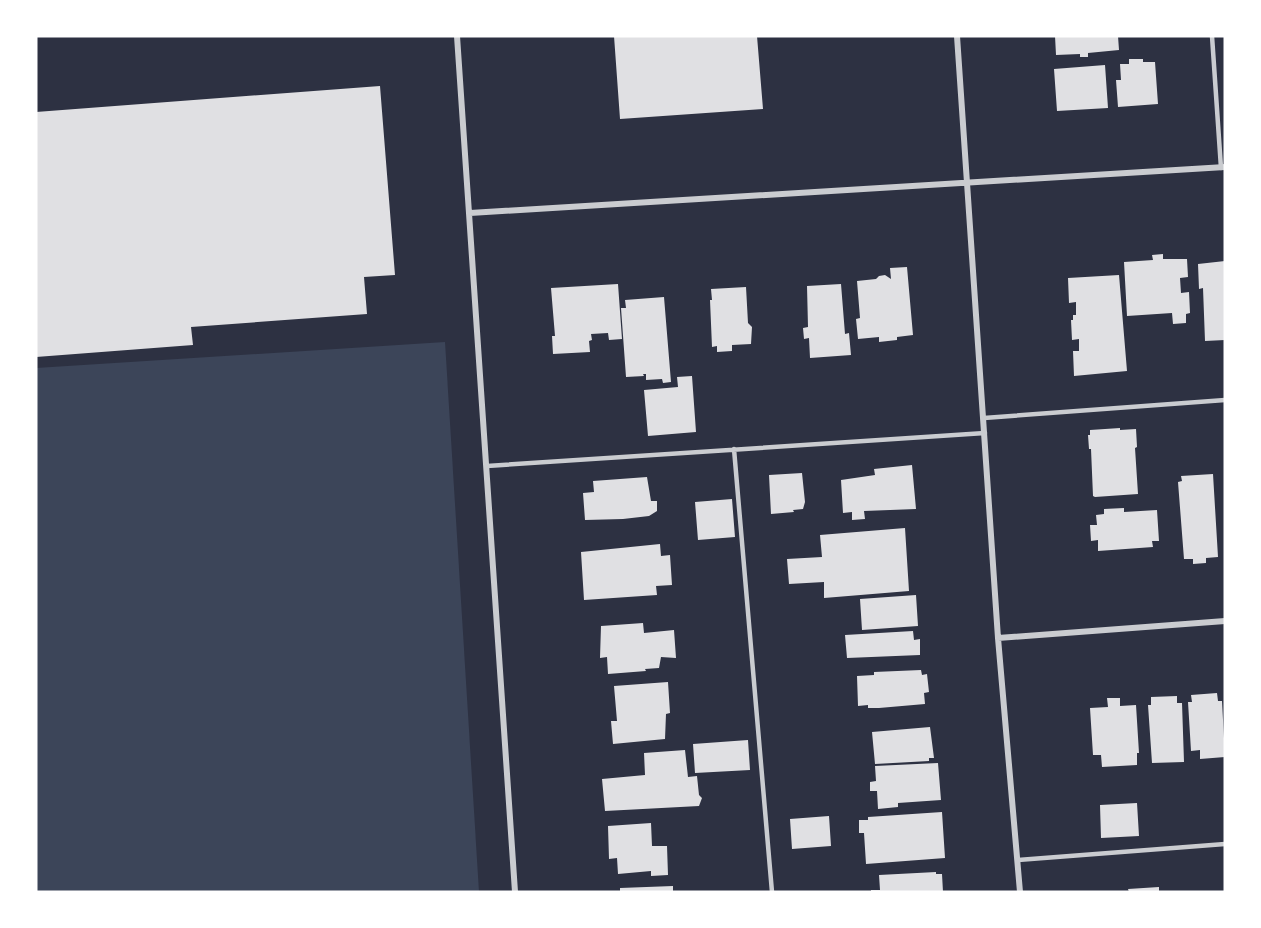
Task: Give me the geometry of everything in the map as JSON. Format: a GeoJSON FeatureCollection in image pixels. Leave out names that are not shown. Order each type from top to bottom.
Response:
{"type":"FeatureCollection","features":[{"type":"Feature","properties":{"kind":"street"},"geometry":{"type":"LineString","coordinates":[[457,36],[515,892]]}},
{"type":"Feature","properties":{"kind":"street"},"geometry":{"type":"LineString","coordinates":[[957,36],[969,184],[998,638],[1020,892]]}},
{"type":"Feature","properties":{"kind":"street"},"geometry":{"type":"LineString","coordinates":[[470,213],[1223,167]]}},
{"type":"Feature","properties":{"kind":"street"},"geometry":{"type":"LineString","coordinates":[[998,638],[1225,621]]}},
{"type":"Feature","properties":{"kind":"lane"},"geometry":{"type":"LineString","coordinates":[[1212,36],[1223,167]]}},
{"type":"Feature","properties":{"kind":"lane"},"geometry":{"type":"LineString","coordinates":[[984,418],[1225,400]]}},
{"type":"Feature","properties":{"kind":"lane"},"geometry":{"type":"LineString","coordinates":[[487,466],[985,433]]}},
{"type":"Feature","properties":{"kind":"lane"},"geometry":{"type":"LineString","coordinates":[[734,449],[772,892]]}},
{"type":"Feature","properties":{"kind":"lane"},"geometry":{"type":"LineString","coordinates":[[1018,860],[1225,843]]}},
{"type":"Feature","properties":{"kind":"shaded area"},"geometry":{"type":"Polygon","coordinates":[[[445,342],[479,892],[36,892],[36,368],[445,342]]]}},
{"type":"Feature","properties":{"kind":"building"},"geometry":{"type":"Polygon","coordinates":[[[614,36],[757,36],[763,109],[620,119],[614,36]]]}},
{"type":"Feature","properties":{"kind":"building"},"geometry":{"type":"Polygon","coordinates":[[[1055,36],[1118,36],[1119,50],[1088,53],[1088,57],[1080,57],[1080,54],[1056,55],[1055,36]]]}},
{"type":"Feature","properties":{"kind":"building"},"geometry":{"type":"Polygon","coordinates":[[[1129,59],[1155,62],[1158,104],[1118,107],[1116,80],[1121,80],[1120,64],[1129,64],[1129,59]]]}},
{"type":"Feature","properties":{"kind":"building"},"geometry":{"type":"Polygon","coordinates":[[[1105,65],[1108,108],[1057,111],[1054,69],[1105,65]]]}},
{"type":"Feature","properties":{"kind":"building"},"geometry":{"type":"Polygon","coordinates":[[[380,86],[395,275],[364,277],[367,314],[191,327],[193,345],[36,357],[36,112],[380,86]]]}},
{"type":"Feature","properties":{"kind":"building"},"geometry":{"type":"Polygon","coordinates":[[[1163,254],[1163,259],[1187,259],[1188,277],[1180,278],[1181,293],[1189,292],[1190,313],[1186,314],[1186,323],[1173,324],[1172,313],[1127,316],[1124,262],[1153,260],[1152,255],[1163,254]]]}},
{"type":"Feature","properties":{"kind":"building"},"geometry":{"type":"Polygon","coordinates":[[[1225,261],[1225,340],[1205,341],[1203,288],[1199,289],[1198,264],[1225,261]]]}},
{"type":"Feature","properties":{"kind":"building"},"geometry":{"type":"Polygon","coordinates":[[[907,267],[913,335],[879,342],[879,337],[858,339],[856,319],[860,318],[857,281],[876,279],[885,275],[891,279],[890,268],[907,267]]]}},
{"type":"Feature","properties":{"kind":"building"},"geometry":{"type":"Polygon","coordinates":[[[1119,275],[1127,371],[1074,376],[1073,351],[1079,351],[1079,339],[1072,340],[1071,320],[1073,320],[1073,315],[1076,315],[1076,302],[1069,303],[1068,278],[1119,275]]]}},
{"type":"Feature","properties":{"kind":"building"},"geometry":{"type":"Polygon","coordinates":[[[618,284],[622,339],[609,340],[608,333],[591,334],[590,352],[553,354],[552,336],[555,336],[551,288],[618,284]]]}},
{"type":"Feature","properties":{"kind":"building"},"geometry":{"type":"Polygon","coordinates":[[[841,284],[845,334],[849,333],[851,355],[810,358],[809,338],[804,339],[803,328],[808,327],[807,286],[841,284]]]}},
{"type":"Feature","properties":{"kind":"building"},"geometry":{"type":"Polygon","coordinates":[[[746,287],[748,323],[752,327],[751,344],[732,345],[732,351],[717,352],[717,346],[712,347],[711,289],[746,287]]]}},
{"type":"Feature","properties":{"kind":"building"},"geometry":{"type":"Polygon","coordinates":[[[664,297],[671,382],[663,383],[662,379],[646,380],[646,374],[626,377],[621,308],[626,308],[625,300],[664,297]]]}},
{"type":"Feature","properties":{"kind":"building"},"geometry":{"type":"Polygon","coordinates":[[[692,376],[696,432],[648,436],[644,390],[678,387],[677,377],[692,376]]]}},
{"type":"Feature","properties":{"kind":"building"},"geometry":{"type":"Polygon","coordinates":[[[1120,428],[1120,430],[1136,429],[1138,494],[1095,497],[1093,496],[1091,449],[1089,449],[1088,435],[1090,435],[1090,430],[1120,428]]]}},
{"type":"Feature","properties":{"kind":"building"},"geometry":{"type":"Polygon","coordinates":[[[912,465],[916,509],[864,511],[865,519],[852,520],[852,512],[843,513],[841,480],[875,475],[874,469],[912,465]]]}},
{"type":"Feature","properties":{"kind":"building"},"geometry":{"type":"Polygon","coordinates":[[[802,473],[805,502],[803,509],[771,514],[769,475],[802,473]]]}},
{"type":"Feature","properties":{"kind":"building"},"geometry":{"type":"Polygon","coordinates":[[[1213,474],[1218,557],[1206,558],[1206,563],[1193,564],[1193,559],[1184,559],[1178,482],[1182,481],[1181,476],[1213,474]]]}},
{"type":"Feature","properties":{"kind":"building"},"geometry":{"type":"Polygon","coordinates":[[[647,477],[651,501],[657,501],[657,511],[649,516],[585,520],[583,493],[594,492],[593,481],[647,477]]]}},
{"type":"Feature","properties":{"kind":"building"},"geometry":{"type":"Polygon","coordinates":[[[732,499],[735,537],[698,540],[695,502],[732,499]]]}},
{"type":"Feature","properties":{"kind":"building"},"geometry":{"type":"Polygon","coordinates":[[[1124,508],[1124,512],[1157,510],[1159,541],[1152,541],[1153,547],[1098,551],[1098,540],[1091,541],[1090,525],[1097,525],[1096,515],[1104,514],[1104,509],[1124,508]]]}},
{"type":"Feature","properties":{"kind":"building"},"geometry":{"type":"Polygon","coordinates":[[[905,528],[909,591],[824,598],[824,582],[789,584],[787,559],[822,557],[820,535],[905,528]]]}},
{"type":"Feature","properties":{"kind":"building"},"geometry":{"type":"Polygon","coordinates":[[[660,544],[661,556],[670,555],[672,585],[656,586],[657,595],[584,600],[581,552],[660,544]]]}},
{"type":"Feature","properties":{"kind":"building"},"geometry":{"type":"Polygon","coordinates":[[[916,595],[918,626],[862,630],[860,599],[916,595]]]}},
{"type":"Feature","properties":{"kind":"building"},"geometry":{"type":"Polygon","coordinates":[[[643,623],[644,633],[674,630],[676,658],[661,657],[659,668],[608,674],[607,657],[600,658],[601,626],[643,623]]]}},
{"type":"Feature","properties":{"kind":"building"},"geometry":{"type":"Polygon","coordinates":[[[913,631],[914,640],[920,639],[920,655],[847,658],[845,635],[913,631]]]}},
{"type":"Feature","properties":{"kind":"building"},"geometry":{"type":"Polygon","coordinates":[[[921,670],[922,675],[927,674],[929,692],[924,693],[925,704],[879,708],[868,708],[868,705],[858,706],[857,676],[874,675],[874,672],[921,670]]]}},
{"type":"Feature","properties":{"kind":"building"},"geometry":{"type":"Polygon","coordinates":[[[668,682],[670,713],[666,714],[665,739],[613,744],[611,721],[617,721],[614,686],[668,682]]]}},
{"type":"Feature","properties":{"kind":"building"},"geometry":{"type":"Polygon","coordinates":[[[1217,693],[1218,701],[1222,701],[1225,757],[1200,759],[1200,750],[1191,751],[1188,702],[1192,702],[1191,695],[1217,693]]]}},
{"type":"Feature","properties":{"kind":"building"},"geometry":{"type":"Polygon","coordinates":[[[1177,696],[1177,703],[1182,703],[1184,762],[1152,763],[1148,705],[1151,705],[1151,697],[1177,696]]]}},
{"type":"Feature","properties":{"kind":"building"},"geometry":{"type":"Polygon","coordinates":[[[1107,698],[1120,698],[1120,706],[1136,705],[1139,753],[1137,753],[1137,765],[1102,767],[1101,755],[1093,755],[1090,708],[1108,707],[1107,698]]]}},
{"type":"Feature","properties":{"kind":"building"},"geometry":{"type":"Polygon","coordinates":[[[930,727],[934,758],[929,758],[929,761],[875,764],[872,732],[930,727]]]}},
{"type":"Feature","properties":{"kind":"building"},"geometry":{"type":"Polygon","coordinates":[[[748,740],[750,770],[695,773],[693,744],[748,740]]]}},
{"type":"Feature","properties":{"kind":"building"},"geometry":{"type":"Polygon","coordinates":[[[685,750],[688,777],[697,776],[699,795],[702,798],[699,806],[605,811],[602,779],[645,775],[644,753],[685,750]]]}},
{"type":"Feature","properties":{"kind":"building"},"geometry":{"type":"Polygon","coordinates":[[[938,763],[941,800],[898,803],[898,807],[878,809],[877,791],[870,791],[870,782],[876,781],[875,766],[938,763]]]}},
{"type":"Feature","properties":{"kind":"building"},"geometry":{"type":"Polygon","coordinates":[[[1137,803],[1139,836],[1101,838],[1100,805],[1137,803]]]}},
{"type":"Feature","properties":{"kind":"building"},"geometry":{"type":"Polygon","coordinates":[[[942,812],[945,858],[866,864],[864,833],[859,833],[859,820],[868,820],[868,817],[942,812]]]}},
{"type":"Feature","properties":{"kind":"building"},"geometry":{"type":"Polygon","coordinates":[[[829,816],[831,846],[792,849],[790,819],[829,816]]]}},
{"type":"Feature","properties":{"kind":"building"},"geometry":{"type":"Polygon","coordinates":[[[651,823],[652,846],[667,846],[668,875],[651,876],[651,871],[618,874],[617,858],[609,859],[608,826],[651,823]]]}},
{"type":"Feature","properties":{"kind":"building"},"geometry":{"type":"Polygon","coordinates":[[[936,872],[936,874],[942,874],[943,892],[871,892],[871,890],[880,890],[879,875],[936,872]]]}},
{"type":"Feature","properties":{"kind":"building"},"geometry":{"type":"Polygon","coordinates":[[[673,886],[673,892],[620,892],[620,888],[673,886]]]}},
{"type":"Feature","properties":{"kind":"building"},"geometry":{"type":"Polygon","coordinates":[[[1159,887],[1159,892],[1129,892],[1128,889],[1159,887]]]}}]}
